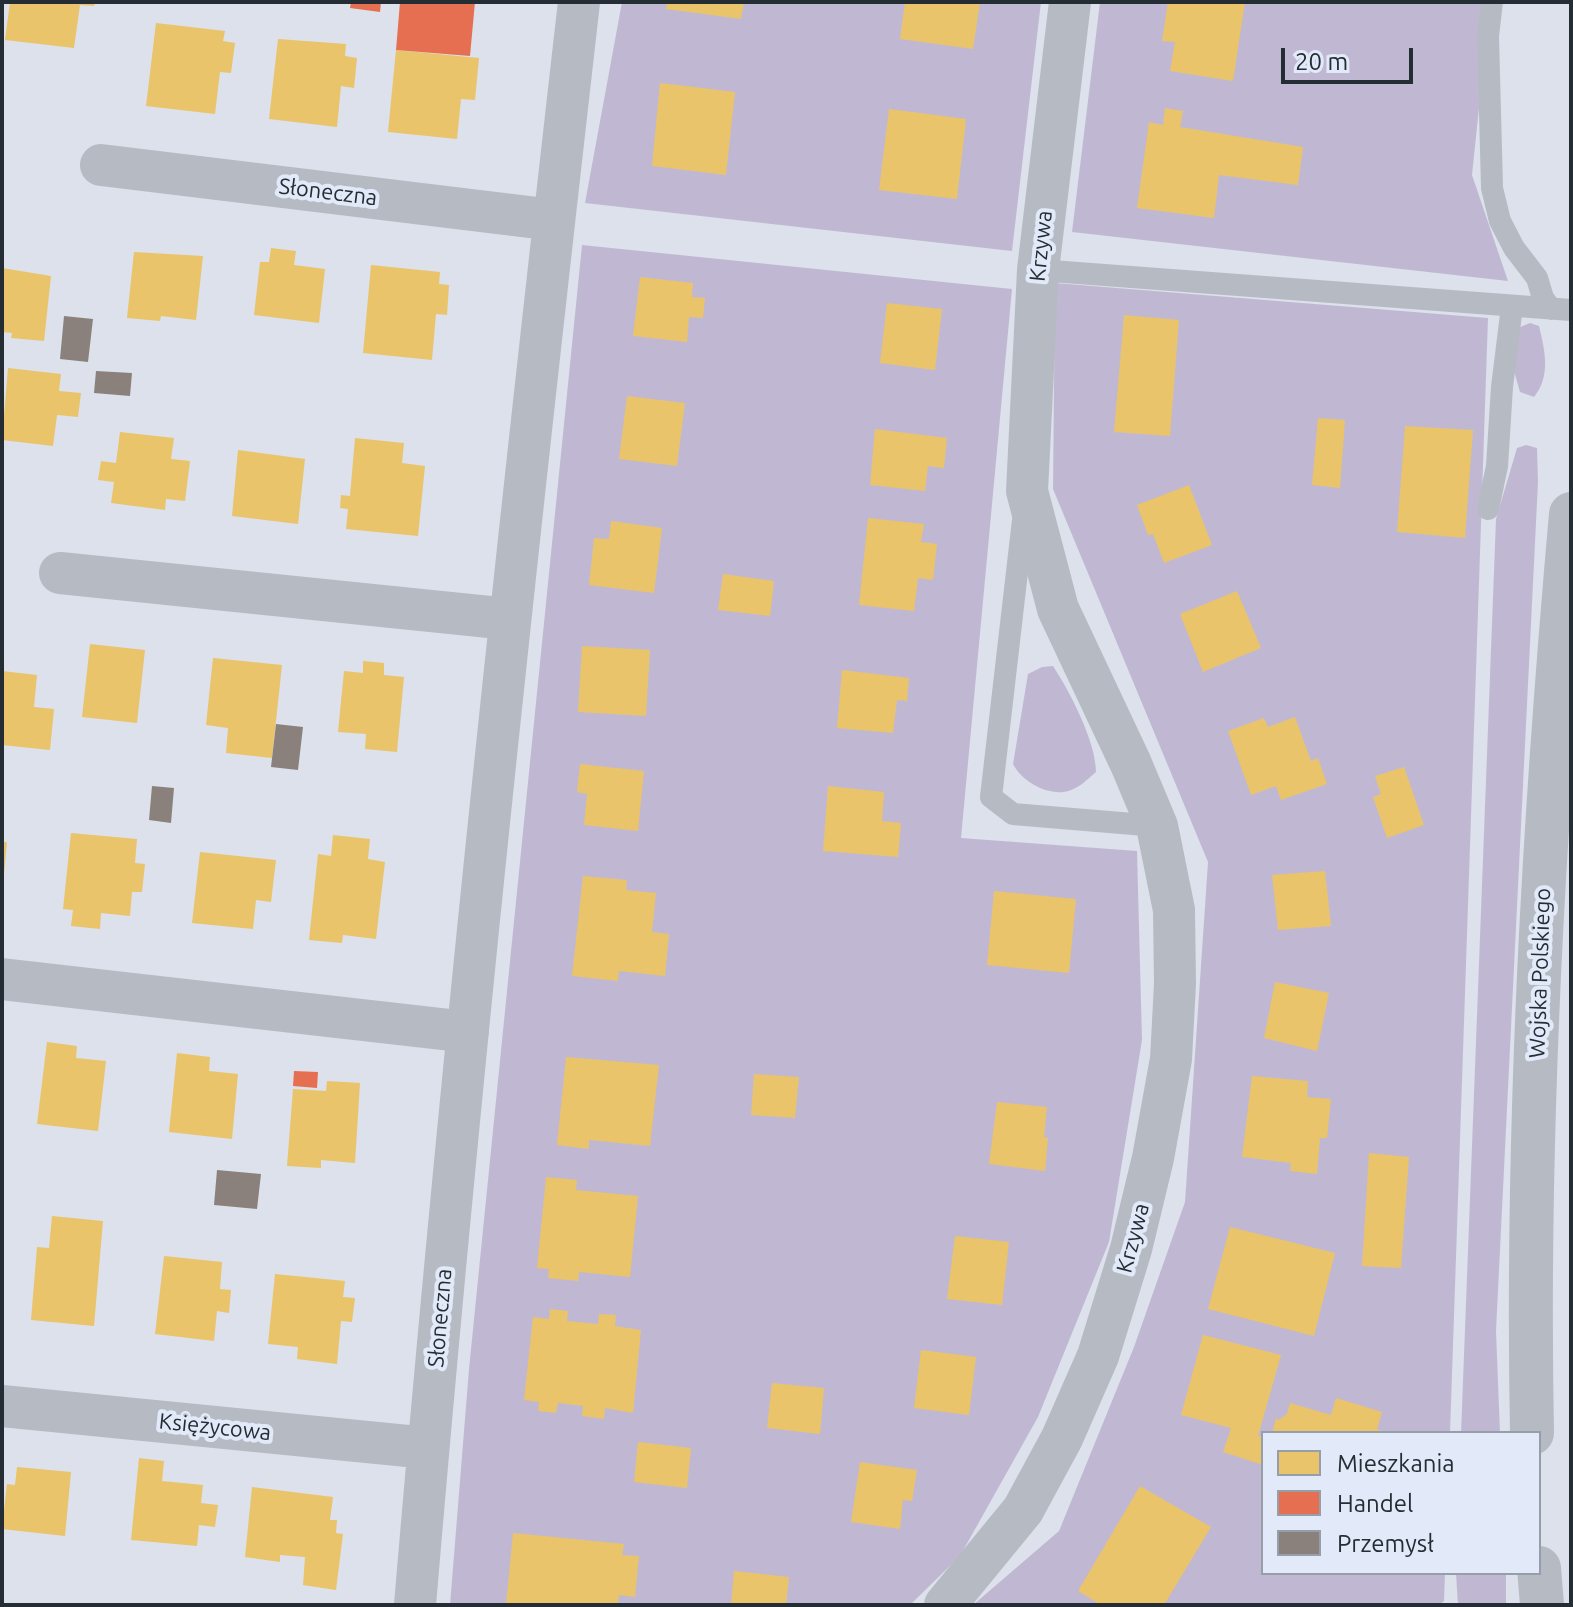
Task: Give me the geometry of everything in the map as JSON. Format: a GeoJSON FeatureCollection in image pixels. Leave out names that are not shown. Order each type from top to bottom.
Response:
{"type":"FeatureCollection","features":[{"type":"Feature","properties":{"kind":"street","name":"Słoneczna"},"geometry":{"type":"LineString","coordinates":[[415,1605],[509,619],[579,2]]}},
{"type":"Feature","properties":{"kind":"street","name":"Krzywa"},"geometry":{"type":"LineString","coordinates":[[945,1605],[1023,1510],[1062,1438],[1098,1356],[1131,1249],[1153,1158],[1171,1059],[1175,984],[1174,910],[1157,826],[1058,609],[1027,491],[1038,270],[1070,2]]}},
{"type":"Feature","properties":{"kind":"street","name":"Słoneczna"},"geometry":{"type":"LineString","coordinates":[[101,165],[554,220]]}},
{"type":"Feature","properties":{"kind":"street","name":"Wojska Polskiego"},"geometry":{"type":"LineString","coordinates":[[1532,1431],[1530,1221],[1558,851],[1571,514]]}},
{"type":"Feature","properties":{"kind":"street"},"geometry":{"type":"LineString","coordinates":[[60,573],[509,619]]}},
{"type":"Feature","properties":{"kind":"street"},"geometry":{"type":"LineString","coordinates":[[2,979],[468,1032]]}},
{"type":"Feature","properties":{"kind":"street","name":"Księżycowa"},"geometry":{"type":"LineString","coordinates":[[2,1406],[428,1448]]}},
{"type":"Feature","properties":{"kind":"street"},"geometry":{"type":"LineString","coordinates":[[1540,1575],[1542,1605]]}},
{"type":"Feature","properties":{"kind":"lane"},"geometry":{"type":"LineString","coordinates":[[1492,2],[1488,36],[1492,188],[1500,221],[1514,248],[1537,278],[1543,298],[1561,310]]}},
{"type":"Feature","properties":{"kind":"lane"},"geometry":{"type":"LineString","coordinates":[[1038,270],[1561,310]]}},
{"type":"Feature","properties":{"kind":"lane"},"geometry":{"type":"LineString","coordinates":[[1488,509],[1497,466],[1512,306]]}},
{"type":"Feature","properties":{"kind":"lane","name":"Krzywa"},"geometry":{"type":"LineString","coordinates":[[1027,491],[991,797],[1013,814],[1157,826]]}},
{"type":"Feature","properties":{"kind":"shaded area"},"geometry":{"type":"Polygon","coordinates":[[[622,2],[1041,2],[1012,251],[585,203],[622,2]]]}},
{"type":"Feature","properties":{"kind":"shaded area"},"geometry":{"type":"Polygon","coordinates":[[[1100,2],[1490,2],[1472,175],[1508,281],[1072,232],[1100,2]]]}},
{"type":"Feature","properties":{"kind":"shaded area"},"geometry":{"type":"Polygon","coordinates":[[[582,245],[1012,289],[961,838],[1137,851],[1142,1040],[1109,1242],[1038,1417],[960,1556],[910,1605],[450,1605],[469,1369],[582,245]]]}},
{"type":"Feature","properties":{"kind":"shaded area"},"geometry":{"type":"Polygon","coordinates":[[[1055,283],[1488,318],[1450,1431],[1261,1431],[1261,1575],[1445,1575],[1444,1601],[1439,1605],[973,1605],[1059,1531],[1134,1347],[1185,1202],[1208,862],[1053,489],[1055,283]]]}},
{"type":"Feature","properties":{"kind":"shaded area"},"geometry":{"type":"Polygon","coordinates":[[[1530,323],[1539,326],[1545,363],[1543,381],[1534,397],[1520,392],[1514,371],[1518,328],[1530,323]]]}},
{"type":"Feature","properties":{"kind":"shaded area"},"geometry":{"type":"Polygon","coordinates":[[[1526,445],[1537,448],[1538,482],[1496,1331],[1500,1431],[1461,1431],[1496,519],[1517,448],[1526,445]]]}},
{"type":"Feature","properties":{"kind":"shaded area"},"geometry":{"type":"Polygon","coordinates":[[[1053,666],[1087,732],[1096,772],[1077,787],[1063,792],[1048,791],[1034,785],[1013,764],[1028,674],[1042,667],[1053,666]]]}},
{"type":"Feature","properties":{"kind":"shaded area"},"geometry":{"type":"Polygon","coordinates":[[[1456,1575],[1506,1575],[1506,1605],[1458,1605],[1456,1575]]]}},
{"type":"Feature","properties":{"kind":"building: Mieszkania"},"geometry":{"type":"Polygon","coordinates":[[[10,2],[95,2],[94,6],[80,5],[74,48],[5,40],[10,2]]]}},
{"type":"Feature","properties":{"kind":"building: Mieszkania"},"geometry":{"type":"Polygon","coordinates":[[[667,2],[744,2],[741,19],[666,9],[667,2]]]}},
{"type":"Feature","properties":{"kind":"building: Mieszkania"},"geometry":{"type":"Polygon","coordinates":[[[905,2],[980,2],[973,49],[900,39],[905,2]]]}},
{"type":"Feature","properties":{"kind":"building: Mieszkania"},"geometry":{"type":"Polygon","coordinates":[[[1168,2],[1245,2],[1233,81],[1170,71],[1175,42],[1162,41],[1168,2]]]}},
{"type":"Feature","properties":{"kind":"building: Mieszkania"},"geometry":{"type":"Polygon","coordinates":[[[156,23],[225,31],[223,41],[235,43],[231,73],[220,72],[215,114],[146,106],[156,23]]]}},
{"type":"Feature","properties":{"kind":"building: Mieszkania"},"geometry":{"type":"Polygon","coordinates":[[[278,39],[346,44],[345,56],[357,58],[354,88],[341,86],[337,127],[269,119],[278,39]]]}},
{"type":"Feature","properties":{"kind":"building: Mieszkania"},"geometry":{"type":"Polygon","coordinates":[[[396,50],[479,58],[475,100],[461,99],[457,139],[388,132],[396,50]]]}},
{"type":"Feature","properties":{"kind":"building: Mieszkania"},"geometry":{"type":"Polygon","coordinates":[[[660,83],[735,92],[726,175],[652,166],[660,83]]]}},
{"type":"Feature","properties":{"kind":"building: Mieszkania"},"geometry":{"type":"Polygon","coordinates":[[[1165,108],[1183,111],[1180,127],[1303,147],[1298,185],[1219,175],[1214,218],[1137,208],[1149,122],[1163,125],[1165,108]]]}},
{"type":"Feature","properties":{"kind":"building: Mieszkania"},"geometry":{"type":"Polygon","coordinates":[[[889,109],[966,119],[957,199],[879,190],[889,109]]]}},
{"type":"Feature","properties":{"kind":"building: Mieszkania"},"geometry":{"type":"Polygon","coordinates":[[[271,248],[296,251],[294,265],[325,269],[319,323],[254,315],[260,262],[269,262],[271,248]]]}},
{"type":"Feature","properties":{"kind":"building: Mieszkania"},"geometry":{"type":"Polygon","coordinates":[[[134,252],[203,256],[196,320],[161,316],[160,321],[127,318],[134,252]]]}},
{"type":"Feature","properties":{"kind":"building: Mieszkania"},"geometry":{"type":"Polygon","coordinates":[[[371,265],[440,272],[439,284],[449,285],[447,315],[436,314],[432,360],[363,353],[371,265]]]}},
{"type":"Feature","properties":{"kind":"building: Mieszkania"},"geometry":{"type":"Polygon","coordinates":[[[2,268],[51,276],[44,341],[11,338],[12,333],[2,332],[2,268]]]}},
{"type":"Feature","properties":{"kind":"building: Mieszkania"},"geometry":{"type":"Polygon","coordinates":[[[640,277],[693,283],[692,297],[705,298],[703,318],[689,317],[687,342],[633,336],[640,277]]]}},
{"type":"Feature","properties":{"kind":"building: Mieszkania"},"geometry":{"type":"Polygon","coordinates":[[[887,303],[942,309],[935,370],[880,363],[887,303]]]}},
{"type":"Feature","properties":{"kind":"building: Mieszkania"},"geometry":{"type":"Polygon","coordinates":[[[1124,315],[1179,320],[1170,436],[1114,432],[1124,315]]]}},
{"type":"Feature","properties":{"kind":"building: Mieszkania"},"geometry":{"type":"Polygon","coordinates":[[[8,368],[61,374],[59,391],[81,393],[78,417],[57,415],[53,446],[2,440],[8,368]]]}},
{"type":"Feature","properties":{"kind":"building: Mieszkania"},"geometry":{"type":"Polygon","coordinates":[[[627,396],[685,403],[677,466],[619,459],[627,396]]]}},
{"type":"Feature","properties":{"kind":"building: Mieszkania"},"geometry":{"type":"Polygon","coordinates":[[[1318,418],[1345,420],[1340,488],[1312,485],[1318,418]]]}},
{"type":"Feature","properties":{"kind":"building: Mieszkania"},"geometry":{"type":"Polygon","coordinates":[[[1405,426],[1473,430],[1465,538],[1397,532],[1405,426]]]}},
{"type":"Feature","properties":{"kind":"building: Mieszkania"},"geometry":{"type":"Polygon","coordinates":[[[875,429],[947,438],[944,468],[928,466],[925,491],[870,485],[875,429]]]}},
{"type":"Feature","properties":{"kind":"building: Mieszkania"},"geometry":{"type":"Polygon","coordinates":[[[120,432],[174,438],[171,459],[190,461],[185,501],[166,499],[165,510],[111,503],[114,482],[98,480],[101,461],[116,463],[120,432]]]}},
{"type":"Feature","properties":{"kind":"building: Mieszkania"},"geometry":{"type":"Polygon","coordinates":[[[355,438],[404,443],[402,463],[425,466],[418,536],[346,529],[348,509],[340,508],[341,495],[350,496],[355,438]]]}},
{"type":"Feature","properties":{"kind":"building: Mieszkania"},"geometry":{"type":"Polygon","coordinates":[[[238,450],[305,459],[298,524],[232,516],[238,450]]]}},
{"type":"Feature","properties":{"kind":"building: Mieszkania"},"geometry":{"type":"Polygon","coordinates":[[[1189,485],[1212,545],[1164,563],[1153,534],[1148,535],[1137,505],[1189,485]]]}},
{"type":"Feature","properties":{"kind":"building: Mieszkania"},"geometry":{"type":"Polygon","coordinates":[[[868,518],[924,524],[921,542],[937,544],[933,580],[918,578],[914,611],[859,605],[868,518]]]}},
{"type":"Feature","properties":{"kind":"building: Mieszkania"},"geometry":{"type":"Polygon","coordinates":[[[611,521],[662,528],[654,593],[589,585],[594,538],[609,539],[611,521]]]}},
{"type":"Feature","properties":{"kind":"building: Mieszkania"},"geometry":{"type":"Polygon","coordinates":[[[723,574],[774,581],[770,616],[718,610],[723,574]]]}},
{"type":"Feature","properties":{"kind":"building: Mieszkania"},"geometry":{"type":"Polygon","coordinates":[[[1237,591],[1261,648],[1203,672],[1180,614],[1237,591]]]}},
{"type":"Feature","properties":{"kind":"building: Mieszkania"},"geometry":{"type":"Polygon","coordinates":[[[90,644],[145,650],[137,723],[82,717],[90,644]]]}},
{"type":"Feature","properties":{"kind":"building: Mieszkania"},"geometry":{"type":"Polygon","coordinates":[[[582,646],[650,650],[646,716],[578,712],[582,646]]]}},
{"type":"Feature","properties":{"kind":"building: Mieszkania"},"geometry":{"type":"Polygon","coordinates":[[[213,658],[282,665],[272,758],[226,753],[228,728],[206,725],[213,658]]]}},
{"type":"Feature","properties":{"kind":"building: Mieszkania"},"geometry":{"type":"Polygon","coordinates":[[[363,661],[384,663],[384,675],[404,677],[397,752],[365,749],[366,734],[338,732],[344,671],[363,673],[363,661]]]}},
{"type":"Feature","properties":{"kind":"building: Mieszkania"},"geometry":{"type":"Polygon","coordinates":[[[842,670],[909,678],[907,701],[897,700],[893,733],[837,728],[842,670]]]}},
{"type":"Feature","properties":{"kind":"building: Mieszkania"},"geometry":{"type":"Polygon","coordinates":[[[2,671],[37,675],[34,707],[54,709],[50,750],[2,745],[2,671]]]}},
{"type":"Feature","properties":{"kind":"building: Mieszkania"},"geometry":{"type":"Polygon","coordinates":[[[1295,717],[1311,761],[1318,758],[1327,784],[1281,800],[1276,786],[1251,795],[1228,731],[1264,718],[1268,727],[1295,717]]]}},
{"type":"Feature","properties":{"kind":"building: Mieszkania"},"geometry":{"type":"Polygon","coordinates":[[[580,764],[644,771],[638,831],[584,825],[587,794],[577,792],[580,764]]]}},
{"type":"Feature","properties":{"kind":"building: Mieszkania"},"geometry":{"type":"Polygon","coordinates":[[[1404,767],[1424,825],[1387,838],[1373,797],[1381,794],[1375,776],[1404,767]]]}},
{"type":"Feature","properties":{"kind":"building: Mieszkania"},"geometry":{"type":"Polygon","coordinates":[[[828,786],[884,792],[882,821],[901,823],[898,857],[823,851],[828,786]]]}},
{"type":"Feature","properties":{"kind":"building: Mieszkania"},"geometry":{"type":"Polygon","coordinates":[[[71,833],[137,839],[135,863],[145,864],[142,892],[132,892],[130,916],[101,913],[100,929],[71,926],[73,910],[63,909],[71,833]]]}},
{"type":"Feature","properties":{"kind":"building: Mieszkania"},"geometry":{"type":"Polygon","coordinates":[[[333,835],[370,839],[368,859],[385,862],[376,939],[343,935],[342,943],[309,940],[318,854],[331,856],[333,835]]]}},
{"type":"Feature","properties":{"kind":"building: Mieszkania"},"geometry":{"type":"Polygon","coordinates":[[[2,842],[7,842],[4,874],[2,873],[2,842]]]}},
{"type":"Feature","properties":{"kind":"building: Mieszkania"},"geometry":{"type":"Polygon","coordinates":[[[200,852],[276,860],[271,902],[256,900],[253,929],[192,923],[200,852]]]}},
{"type":"Feature","properties":{"kind":"building: Mieszkania"},"geometry":{"type":"Polygon","coordinates":[[[1325,871],[1331,926],[1278,930],[1272,875],[1325,871]]]}},
{"type":"Feature","properties":{"kind":"building: Mieszkania"},"geometry":{"type":"Polygon","coordinates":[[[583,876],[627,880],[626,890],[656,893],[652,932],[669,934],[665,976],[619,971],[618,981],[572,976],[583,876]]]}},
{"type":"Feature","properties":{"kind":"building: Mieszkania"},"geometry":{"type":"Polygon","coordinates":[[[994,891],[1076,899],[1069,973],[987,965],[994,891]]]}},
{"type":"Feature","properties":{"kind":"building: Mieszkania"},"geometry":{"type":"Polygon","coordinates":[[[1275,982],[1329,993],[1317,1051],[1264,1038],[1275,982]]]}},
{"type":"Feature","properties":{"kind":"building: Mieszkania"},"geometry":{"type":"Polygon","coordinates":[[[47,1042],[77,1046],[76,1058],[106,1061],[98,1131],[37,1124],[47,1042]]]}},
{"type":"Feature","properties":{"kind":"building: Mieszkania"},"geometry":{"type":"Polygon","coordinates":[[[177,1053],[210,1057],[209,1071],[238,1074],[232,1139],[169,1132],[177,1053]]]}},
{"type":"Feature","properties":{"kind":"building: Mieszkania"},"geometry":{"type":"Polygon","coordinates":[[[566,1057],[659,1065],[650,1146],[589,1140],[589,1149],[557,1145],[566,1057]]]}},
{"type":"Feature","properties":{"kind":"building: Mieszkania"},"geometry":{"type":"Polygon","coordinates":[[[754,1074],[799,1077],[795,1118],[751,1115],[754,1074]]]}},
{"type":"Feature","properties":{"kind":"building: Mieszkania"},"geometry":{"type":"Polygon","coordinates":[[[1252,1076],[1308,1081],[1307,1097],[1331,1099],[1327,1138],[1320,1138],[1317,1174],[1290,1171],[1291,1163],[1242,1157],[1252,1076]]]}},
{"type":"Feature","properties":{"kind":"building: Mieszkania"},"geometry":{"type":"Polygon","coordinates":[[[327,1081],[360,1083],[355,1163],[321,1160],[321,1168],[287,1166],[293,1089],[326,1091],[327,1081]]]}},
{"type":"Feature","properties":{"kind":"building: Mieszkania"},"geometry":{"type":"Polygon","coordinates":[[[997,1102],[1047,1107],[1045,1171],[989,1164],[997,1102]]]}},
{"type":"Feature","properties":{"kind":"building: Mieszkania"},"geometry":{"type":"Polygon","coordinates":[[[1369,1153],[1409,1157],[1401,1268],[1362,1266],[1369,1153]]]}},
{"type":"Feature","properties":{"kind":"building: Mieszkania"},"geometry":{"type":"Polygon","coordinates":[[[546,1177],[577,1180],[576,1190],[638,1196],[630,1277],[579,1272],[578,1281],[548,1278],[549,1269],[537,1268],[546,1177]]]}},
{"type":"Feature","properties":{"kind":"building: Mieszkania"},"geometry":{"type":"Polygon","coordinates":[[[52,1216],[103,1221],[94,1326],[31,1320],[37,1247],[49,1248],[52,1216]]]}},
{"type":"Feature","properties":{"kind":"building: Mieszkania"},"geometry":{"type":"Polygon","coordinates":[[[1230,1227],[1335,1253],[1314,1336],[1208,1309],[1230,1227]]]}},
{"type":"Feature","properties":{"kind":"building: Mieszkania"},"geometry":{"type":"Polygon","coordinates":[[[955,1236],[1009,1242],[1002,1305],[947,1299],[955,1236]]]}},
{"type":"Feature","properties":{"kind":"building: Mieszkania"},"geometry":{"type":"Polygon","coordinates":[[[164,1256],[222,1262],[220,1289],[231,1290],[229,1313],[217,1311],[214,1341],[155,1334],[164,1256]]]}},
{"type":"Feature","properties":{"kind":"building: Mieszkania"},"geometry":{"type":"Polygon","coordinates":[[[275,1274],[345,1281],[343,1297],[355,1298],[352,1322],[341,1321],[337,1364],[297,1359],[298,1347],[268,1344],[275,1274]]]}},
{"type":"Feature","properties":{"kind":"building: Mieszkania"},"geometry":{"type":"Polygon","coordinates":[[[550,1309],[568,1311],[567,1321],[598,1324],[599,1314],[616,1315],[615,1326],[641,1330],[633,1413],[605,1408],[604,1419],[582,1416],[583,1406],[558,1403],[556,1413],[538,1411],[539,1402],[524,1400],[533,1317],[549,1319],[550,1309]]]}},
{"type":"Feature","properties":{"kind":"building: Mieszkania"},"geometry":{"type":"Polygon","coordinates":[[[1203,1335],[1281,1355],[1258,1436],[1261,1437],[1261,1464],[1223,1452],[1231,1428],[1181,1415],[1203,1335]]]}},
{"type":"Feature","properties":{"kind":"building: Mieszkania"},"geometry":{"type":"Polygon","coordinates":[[[921,1350],[976,1357],[969,1415],[914,1408],[921,1350]]]}},
{"type":"Feature","properties":{"kind":"building: Mieszkania"},"geometry":{"type":"Polygon","coordinates":[[[772,1383],[824,1388],[820,1434],[767,1428],[772,1383]]]}},
{"type":"Feature","properties":{"kind":"building: Mieszkania"},"geometry":{"type":"Polygon","coordinates":[[[1336,1398],[1382,1412],[1377,1429],[1382,1431],[1273,1431],[1276,1418],[1279,1420],[1287,1414],[1290,1403],[1331,1415],[1336,1398]]]}},
{"type":"Feature","properties":{"kind":"building: Mieszkania"},"geometry":{"type":"Polygon","coordinates":[[[638,1442],[691,1448],[687,1488],[634,1482],[638,1442]]]}},
{"type":"Feature","properties":{"kind":"building: Mieszkania"},"geometry":{"type":"Polygon","coordinates":[[[139,1458],[164,1461],[162,1481],[203,1485],[201,1503],[218,1505],[215,1527],[199,1525],[197,1546],[131,1540],[139,1458]]]}},
{"type":"Feature","properties":{"kind":"building: Mieszkania"},"geometry":{"type":"Polygon","coordinates":[[[860,1462],[917,1470],[912,1501],[903,1500],[900,1529],[851,1522],[860,1462]]]}},
{"type":"Feature","properties":{"kind":"building: Mieszkania"},"geometry":{"type":"Polygon","coordinates":[[[17,1467],[71,1472],[65,1536],[2,1529],[7,1484],[15,1485],[17,1467]]]}},
{"type":"Feature","properties":{"kind":"building: Mieszkania"},"geometry":{"type":"Polygon","coordinates":[[[1140,1486],[1211,1527],[1164,1605],[1101,1605],[1078,1591],[1140,1486]]]}},
{"type":"Feature","properties":{"kind":"building: Mieszkania"},"geometry":{"type":"Polygon","coordinates":[[[252,1487],[333,1497],[330,1520],[337,1520],[336,1533],[343,1534],[336,1590],[303,1585],[305,1557],[280,1555],[280,1562],[245,1557],[252,1487]]]}},
{"type":"Feature","properties":{"kind":"building: Mieszkania"},"geometry":{"type":"Polygon","coordinates":[[[513,1533],[624,1544],[622,1555],[639,1556],[635,1597],[619,1595],[618,1605],[506,1605],[513,1533]]]}},
{"type":"Feature","properties":{"kind":"building: Mieszkania"},"geometry":{"type":"Polygon","coordinates":[[[734,1571],[789,1577],[786,1605],[731,1605],[734,1571]]]}},
{"type":"Feature","properties":{"kind":"building: Handel"},"geometry":{"type":"Polygon","coordinates":[[[351,2],[381,2],[380,12],[350,8],[351,2]]]}},
{"type":"Feature","properties":{"kind":"building: Handel"},"geometry":{"type":"Polygon","coordinates":[[[400,2],[475,2],[470,56],[396,50],[400,2]]]}},
{"type":"Feature","properties":{"kind":"building: Handel"},"geometry":{"type":"Polygon","coordinates":[[[294,1071],[318,1072],[317,1088],[293,1086],[294,1071]]]}},
{"type":"Feature","properties":{"kind":"building: Przemysł"},"geometry":{"type":"Polygon","coordinates":[[[64,316],[93,319],[88,362],[60,359],[64,316]]]}},
{"type":"Feature","properties":{"kind":"building: Przemysł"},"geometry":{"type":"Polygon","coordinates":[[[96,371],[132,373],[130,396],[94,393],[96,371]]]}},
{"type":"Feature","properties":{"kind":"building: Przemysł"},"geometry":{"type":"Polygon","coordinates":[[[276,724],[303,727],[298,770],[271,767],[276,724]]]}},
{"type":"Feature","properties":{"kind":"building: Przemysł"},"geometry":{"type":"Polygon","coordinates":[[[152,786],[174,788],[171,823],[149,820],[152,786]]]}},
{"type":"Feature","properties":{"kind":"building: Przemysł"},"geometry":{"type":"Polygon","coordinates":[[[217,1170],[261,1174],[257,1209],[214,1205],[217,1170]]]}}]}
